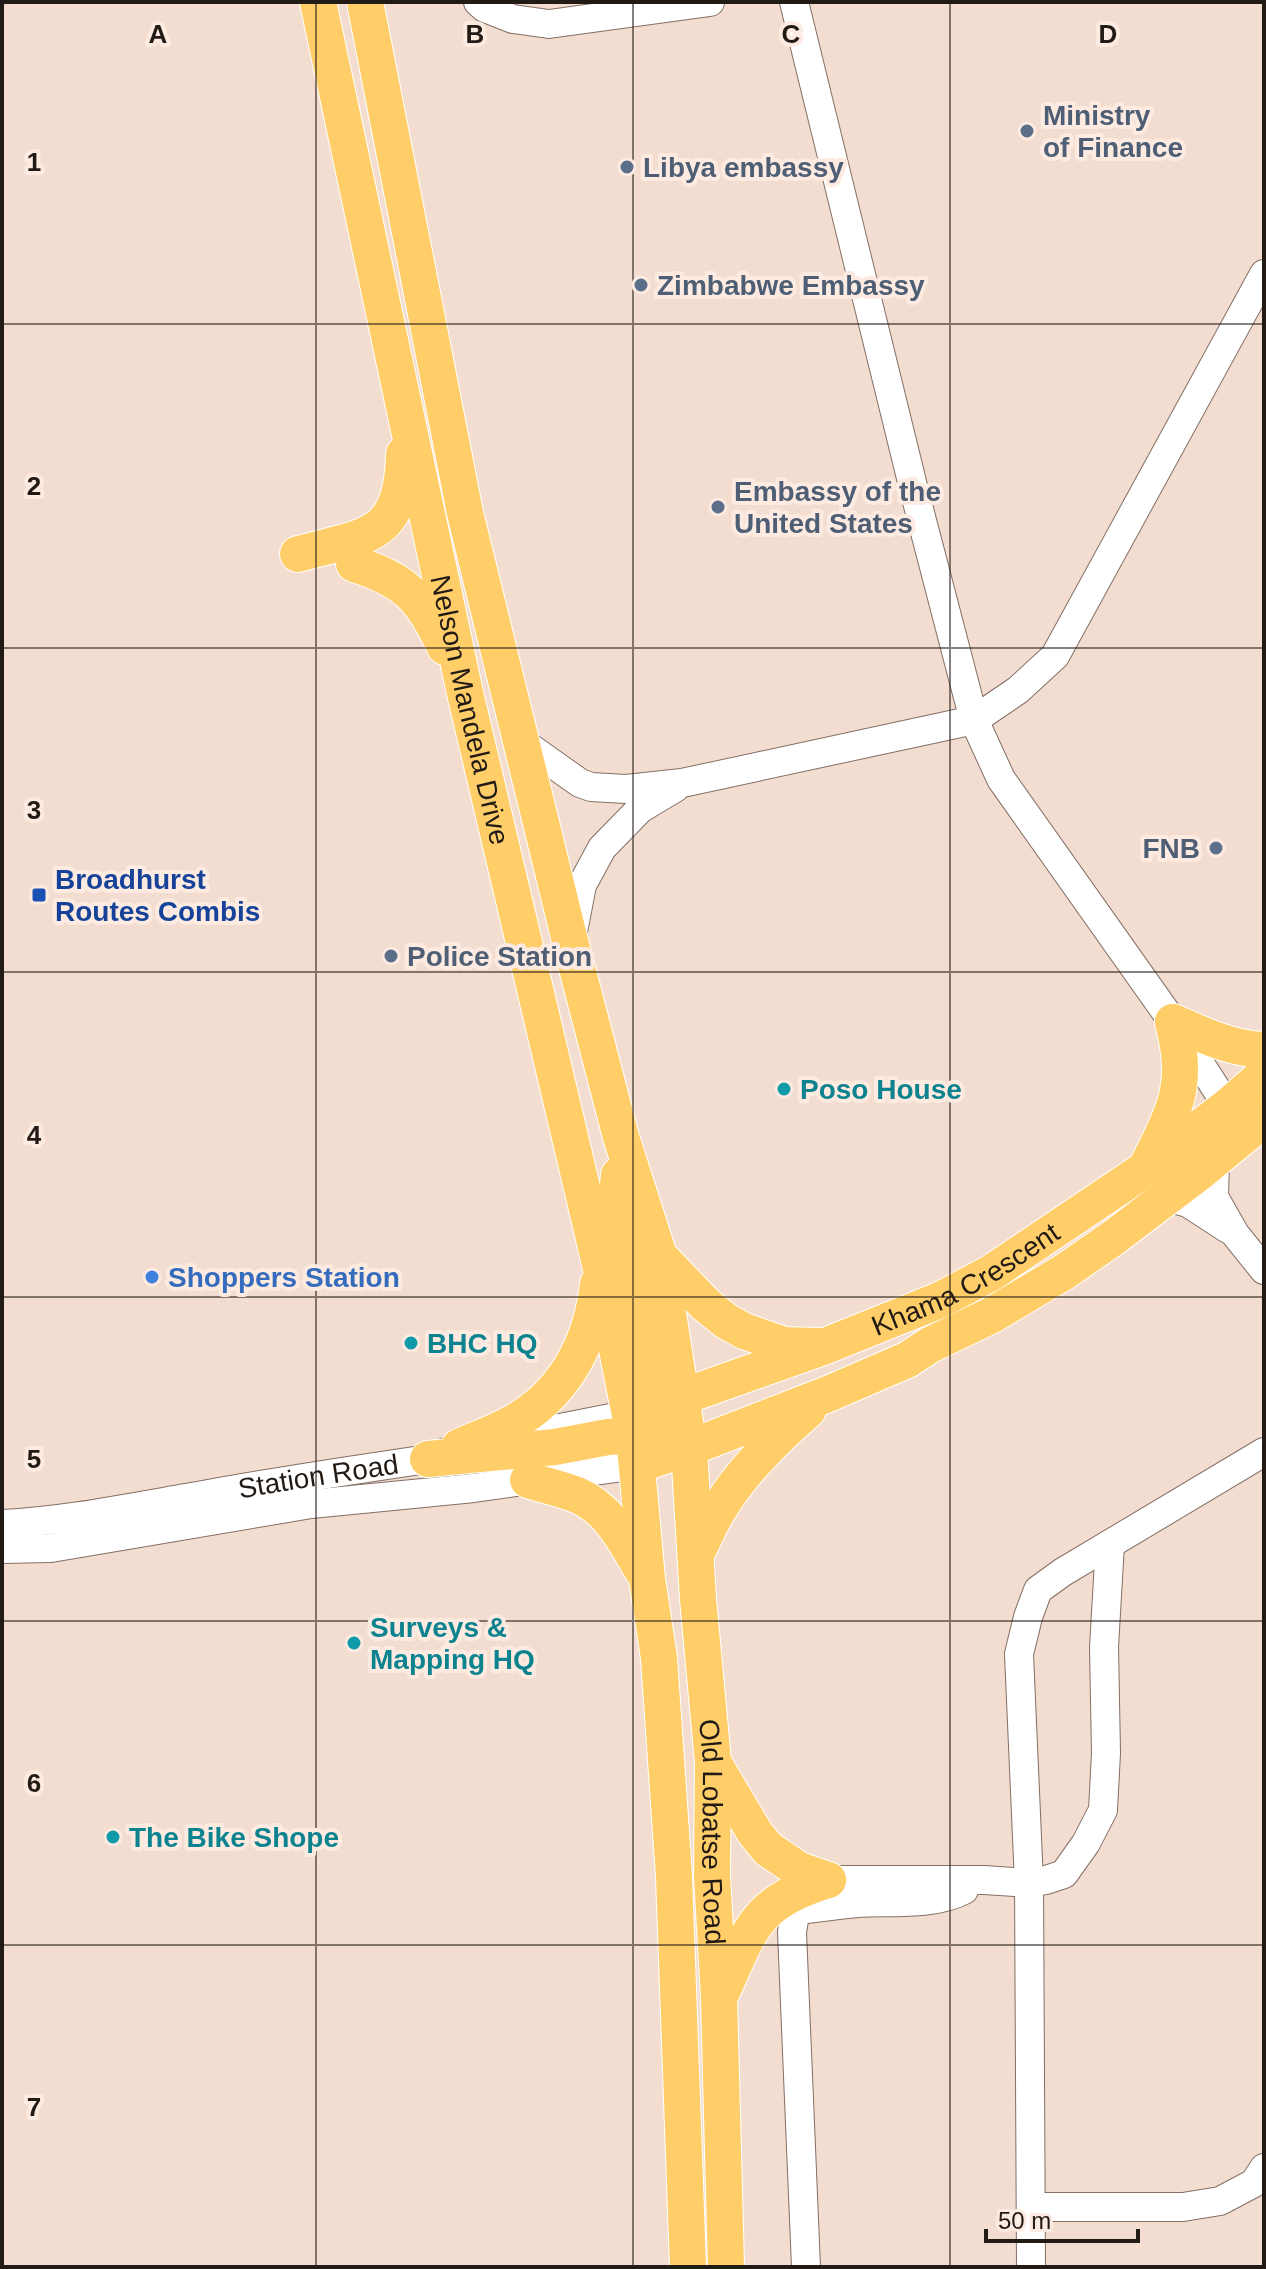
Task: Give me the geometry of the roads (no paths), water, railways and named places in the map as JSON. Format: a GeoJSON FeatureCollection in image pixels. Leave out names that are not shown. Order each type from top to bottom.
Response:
{"type":"FeatureCollection","features":[{"type":"Feature","properties":{"kind":"main road","name":"Nelson Mandela Drive"},"geometry":{"type":"LineString","coordinates":[[318,2],[465,693],[600,1264],[660,1429]]}},
{"type":"Feature","properties":{"kind":"main road","name":"Nelson Mandela Drive"},"geometry":{"type":"LineString","coordinates":[[365,2],[465,513],[621,1137],[659,1256],[660,1429]]}},
{"type":"Feature","properties":{"kind":"main road"},"geometry":{"type":"LineString","coordinates":[[298,554],[366,535],[379,529],[386,521],[402,487],[403,400]]}},
{"type":"Feature","properties":{"kind":"main road"},"geometry":{"type":"LineString","coordinates":[[354,564],[384,573],[419,602],[430,616],[465,693]]}},
{"type":"Feature","properties":{"kind":"main road"},"geometry":{"type":"LineString","coordinates":[[1173,1022],[1215,1041],[1264,1050]]}},
{"type":"Feature","properties":{"kind":"main road"},"geometry":{"type":"LineString","coordinates":[[1156,1183],[1166,1125],[1179,1087],[1180,1055],[1173,1022]]}},
{"type":"Feature","properties":{"kind":"main road","name":"Khama Crescent"},"geometry":{"type":"LineString","coordinates":[[660,1429],[828,1394],[907,1360],[930,1345],[992,1315],[1064,1272],[1156,1183],[1215,1160],[1246,1120],[1264,1075]]}},
{"type":"Feature","properties":{"kind":"main road","name":"Khama Crescent"},"geometry":{"type":"LineString","coordinates":[[660,1429],[823,1347],[940,1300],[1156,1183],[1246,1120]]}},
{"type":"Feature","properties":{"kind":"main road"},"geometry":{"type":"LineString","coordinates":[[621,1137],[617,1194],[660,1429],[671,1609],[659,1658]]}},
{"type":"Feature","properties":{"kind":"main road"},"geometry":{"type":"LineString","coordinates":[[659,1256],[706,1305],[744,1331],[784,1345],[823,1347]]}},
{"type":"Feature","properties":{"kind":"main road"},"geometry":{"type":"LineString","coordinates":[[441,1454],[518,1420],[545,1401],[566,1376],[590,1328],[600,1264]]}},
{"type":"Feature","properties":{"kind":"main road"},"geometry":{"type":"LineString","coordinates":[[441,1454],[555,1447],[660,1429],[886,1352],[930,1345]]}},
{"type":"Feature","properties":{"kind":"main road"},"geometry":{"type":"LineString","coordinates":[[695,1558],[719,1508],[746,1472],[781,1433],[828,1394]]}},
{"type":"Feature","properties":{"kind":"main road","name":"Old Lobatse Road"},"geometry":{"type":"LineString","coordinates":[[660,1429],[695,1558],[713,1762],[712,1876],[719,1998],[726,2267]]}},
{"type":"Feature","properties":{"kind":"main road","name":"Old Lobatse Road"},"geometry":{"type":"LineString","coordinates":[[660,1429],[647,1579],[659,1658],[674,1876],[688,2267]]}},
{"type":"Feature","properties":{"kind":"main road"},"geometry":{"type":"LineString","coordinates":[[528,1480],[577,1495],[603,1513],[615,1524],[647,1579]]}},
{"type":"Feature","properties":{"kind":"main road"},"geometry":{"type":"LineString","coordinates":[[713,1762],[755,1833],[768,1849],[799,1870],[808,1893],[767,1909],[754,1924],[719,1998]]}},
{"type":"Feature","properties":{"kind":"street"},"geometry":{"type":"LineString","coordinates":[[478,2],[513,19],[549,24],[710,2]]}},
{"type":"Feature","properties":{"kind":"street"},"geometry":{"type":"LineString","coordinates":[[794,2],[974,720],[1001,779],[1246,1120]]}},
{"type":"Feature","properties":{"kind":"street"},"geometry":{"type":"LineString","coordinates":[[522,742],[580,783],[591,787],[626,789],[682,783],[974,720],[1018,690],[1055,656],[1264,274]]}},
{"type":"Feature","properties":{"kind":"street"},"geometry":{"type":"LineString","coordinates":[[571,945],[582,885],[602,848],[640,809],[682,783]]}},
{"type":"Feature","properties":{"kind":"street"},"geometry":{"type":"LineString","coordinates":[[1215,1160],[1214,1197],[1235,1234],[1260,1265]]}},
{"type":"Feature","properties":{"kind":"street"},"geometry":{"type":"LineString","coordinates":[[1156,1183],[1235,1234]]}},
{"type":"Feature","properties":{"kind":"street","name":"Station Road"},"geometry":{"type":"LineString","coordinates":[[2,1549],[51,1548],[311,1504],[528,1480],[660,1429]]}},
{"type":"Feature","properties":{"kind":"street"},"geometry":{"type":"LineString","coordinates":[[1031,2267],[1029,1883],[1019,1654],[1025,1629],[1038,1590],[1264,1452]]}},
{"type":"Feature","properties":{"kind":"street","name":"Station Road"},"geometry":{"type":"LineString","coordinates":[[2,1524],[34,1523],[441,1454]]}},
{"type":"Feature","properties":{"kind":"street"},"geometry":{"type":"LineString","coordinates":[[808,1893],[984,1880],[1029,1883],[1064,1874],[1086,1843],[1103,1810],[1106,1753],[1104,1647],[1110,1544]]}},
{"type":"Feature","properties":{"kind":"street"},"geometry":{"type":"LineString","coordinates":[[808,1893],[952,1896],[984,1880]]}},
{"type":"Feature","properties":{"kind":"street"},"geometry":{"type":"LineString","coordinates":[[806,2267],[792,1932],[808,1893]]}},
{"type":"Feature","properties":{"kind":"street"},"geometry":{"type":"LineString","coordinates":[[1031,2207],[1183,2207],[1220,2201],[1254,2183],[1263,2171]]}},
{"type":"Feature","properties":{"kind":"place","name":"Ministry of Finance"},"geometry":{"type":"Point","coordinates":[1027,131]}},
{"type":"Feature","properties":{"kind":"place","name":"Libya embassy"},"geometry":{"type":"Point","coordinates":[627,167]}},
{"type":"Feature","properties":{"kind":"place","name":"Zimbabwe Embassy"},"geometry":{"type":"Point","coordinates":[641,285]}},
{"type":"Feature","properties":{"kind":"place","name":"Embassy of the United States"},"geometry":{"type":"Point","coordinates":[718,507]}},
{"type":"Feature","properties":{"kind":"place","name":"FNB"},"geometry":{"type":"Point","coordinates":[1216,848]}},
{"type":"Feature","properties":{"kind":"place","name":"Broadhurst Routes Combis"},"geometry":{"type":"Point","coordinates":[39,895]}},
{"type":"Feature","properties":{"kind":"place","name":"Police Station"},"geometry":{"type":"Point","coordinates":[391,956]}},
{"type":"Feature","properties":{"kind":"place","name":"Poso House"},"geometry":{"type":"Point","coordinates":[784,1089]}},
{"type":"Feature","properties":{"kind":"place","name":"Shoppers Station"},"geometry":{"type":"Point","coordinates":[152,1277]}},
{"type":"Feature","properties":{"kind":"place","name":"BHC HQ"},"geometry":{"type":"Point","coordinates":[411,1343]}},
{"type":"Feature","properties":{"kind":"place","name":"Surveys & Mapping HQ"},"geometry":{"type":"Point","coordinates":[354,1643]}},
{"type":"Feature","properties":{"kind":"place","name":"The Bike Shope"},"geometry":{"type":"Point","coordinates":[113,1837]}}]}
